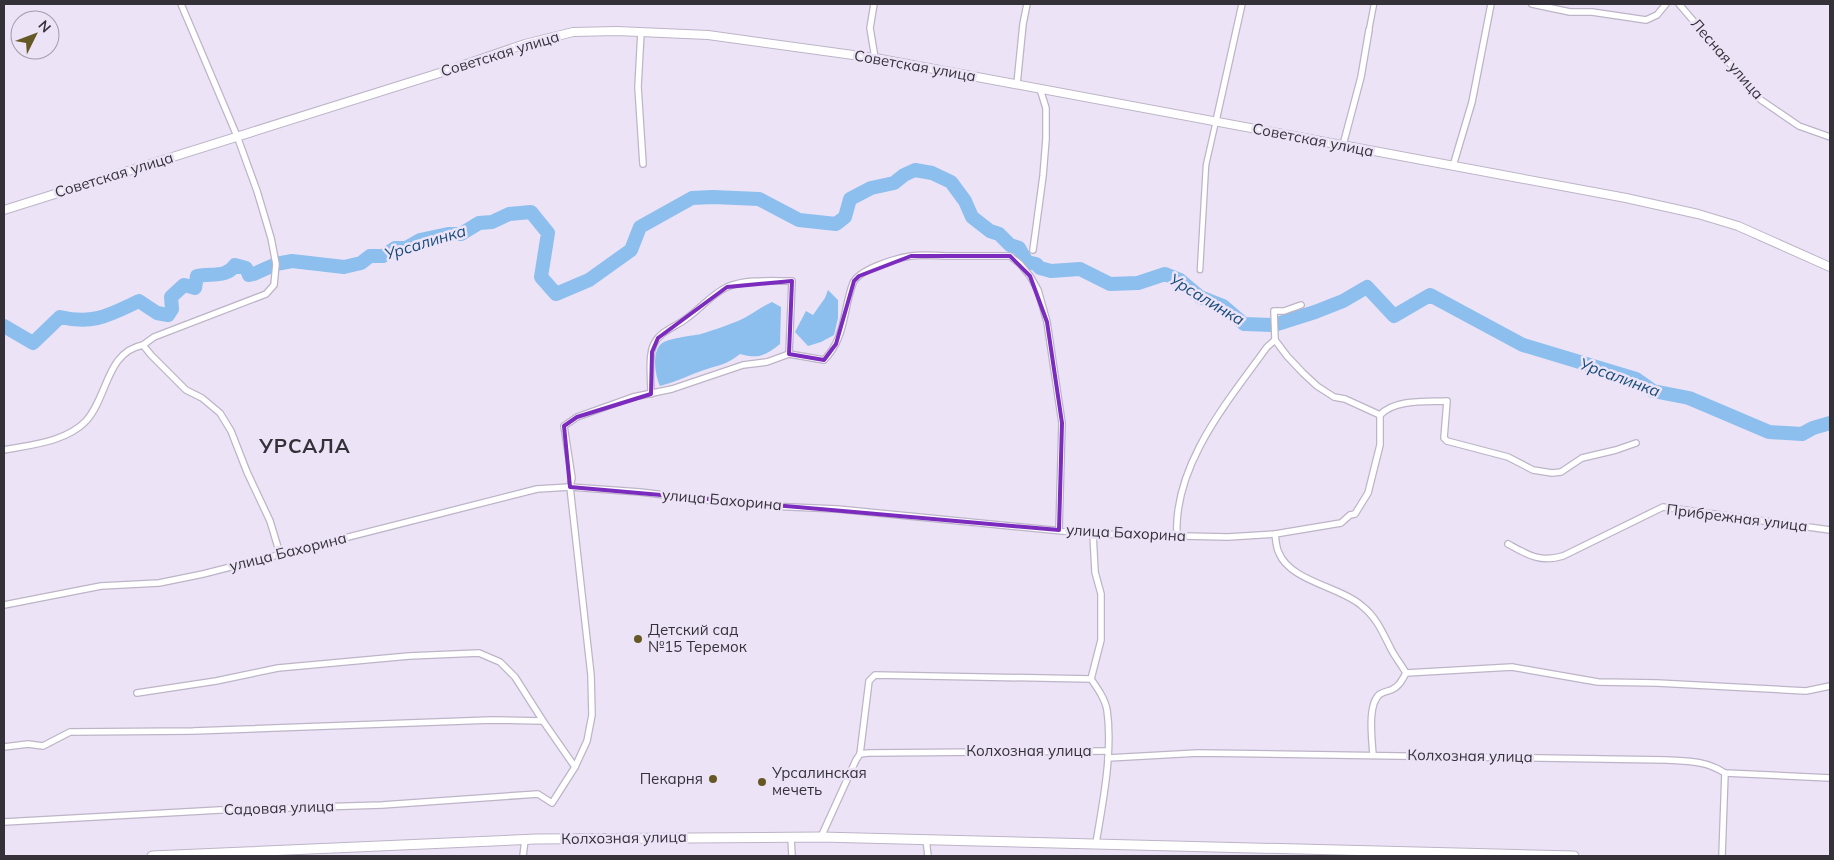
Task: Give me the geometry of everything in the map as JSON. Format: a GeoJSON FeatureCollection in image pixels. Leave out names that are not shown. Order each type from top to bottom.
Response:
{"type":"FeatureCollection","features":[{"type":"Feature","properties":{"kind":"main road","name":"Колхозная улица"},"geometry":{"type":"LineString","coordinates":[[152,856],[525,840],[821,837],[1574,856]]}},
{"type":"Feature","properties":{"kind":"street"},"geometry":{"type":"LineString","coordinates":[[4,450],[44,442],[64,435],[85,421],[94,407],[112,368],[125,352],[143,345],[154,337],[266,294],[274,285],[276,264],[258,191],[237,136],[181,4]]}},
{"type":"Feature","properties":{"kind":"street"},"geometry":{"type":"LineString","coordinates":[[874,4],[870,28],[875,58]]}},
{"type":"Feature","properties":{"kind":"street"},"geometry":{"type":"LineString","coordinates":[[1017,84],[1023,24],[1028,4]]}},
{"type":"Feature","properties":{"kind":"street"},"geometry":{"type":"LineString","coordinates":[[1200,270],[1206,165],[1242,4]]}},
{"type":"Feature","properties":{"kind":"street"},"geometry":{"type":"LineString","coordinates":[[1343,145],[1361,76],[1374,4]]}},
{"type":"Feature","properties":{"kind":"street"},"geometry":{"type":"LineString","coordinates":[[1453,166],[1472,102],[1492,4]]}},
{"type":"Feature","properties":{"kind":"street"},"geometry":{"type":"LineString","coordinates":[[1532,4],[1570,12],[1592,12],[1646,20],[1657,15],[1666,4]]}},
{"type":"Feature","properties":{"kind":"street","name":"Лесная улица"},"geometry":{"type":"LineString","coordinates":[[1679,4],[1761,100],[1799,126],[1830,137]]}},
{"type":"Feature","properties":{"kind":"street","name":"Советская улица"},"geometry":{"type":"LineString","coordinates":[[4,210],[449,70],[525,44],[573,32],[641,32],[708,35],[875,58],[1626,198],[1698,214],[1738,226],[1830,267]]}},
{"type":"Feature","properties":{"kind":"street"},"geometry":{"type":"LineString","coordinates":[[641,32],[638,87],[643,164]]}},
{"type":"Feature","properties":{"kind":"street"},"geometry":{"type":"LineString","coordinates":[[1033,250],[1046,139],[1046,108],[1040,89]]}},
{"type":"Feature","properties":{"kind":"street"},"geometry":{"type":"LineString","coordinates":[[137,693],[216,681],[278,668],[400,657],[479,653],[500,662],[515,677],[574,767],[587,741],[592,715],[591,675],[570,487],[572,478],[564,426],[577,417],[633,397],[672,390],[743,365],[767,362],[790,354],[824,360],[831,352],[843,326],[854,281],[868,270],[911,256],[1010,256],[1030,276],[1038,290],[1047,322],[1062,423],[1059,530]]}},
{"type":"Feature","properties":{"kind":"street"},"geometry":{"type":"LineString","coordinates":[[650,394],[653,345],[658,338],[727,287],[764,281],[792,281],[790,354]]}},
{"type":"Feature","properties":{"kind":"street"},"geometry":{"type":"LineString","coordinates":[[1301,306],[1284,311],[1274,311],[1275,340],[1286,356],[1326,392],[1380,415],[1390,408],[1400,405],[1416,402],[1447,401],[1444,438],[1447,441],[1508,457],[1524,466],[1544,472],[1561,472],[1582,458],[1636,443]]}},
{"type":"Feature","properties":{"kind":"street"},"geometry":{"type":"LineString","coordinates":[[1176,536],[1177,510],[1184,482],[1209,428],[1267,347],[1275,340]]}},
{"type":"Feature","properties":{"kind":"street"},"geometry":{"type":"LineString","coordinates":[[143,345],[186,390],[202,398],[220,413],[231,431],[247,472],[270,521],[280,554]]}},
{"type":"Feature","properties":{"kind":"street","name":"улица Бахорина"},"geometry":{"type":"LineString","coordinates":[[4,605],[101,586],[159,583],[203,574],[537,489],[570,487],[640,492],[748,505],[837,509],[1093,534],[1228,537],[1275,534],[1341,523],[1354,514],[1368,493],[1380,445],[1380,415]]}},
{"type":"Feature","properties":{"kind":"street","name":"Прибрежная улица"},"geometry":{"type":"LineString","coordinates":[[1508,544],[1537,557],[1551,560],[1563,556],[1663,507],[1830,530]]}},
{"type":"Feature","properties":{"kind":"street"},"geometry":{"type":"LineString","coordinates":[[821,837],[860,754],[870,681],[875,675],[1091,679],[1101,640],[1101,594],[1095,572],[1093,534]]}},
{"type":"Feature","properties":{"kind":"street"},"geometry":{"type":"LineString","coordinates":[[1275,534],[1279,554],[1289,567],[1310,580],[1361,604],[1374,616],[1384,632],[1390,648],[1406,673]]}},
{"type":"Feature","properties":{"kind":"street"},"geometry":{"type":"LineString","coordinates":[[1406,673],[1512,667],[1598,682],[1657,682],[1806,691],[1830,686]]}},
{"type":"Feature","properties":{"kind":"street"},"geometry":{"type":"LineString","coordinates":[[1372,754],[1372,709],[1374,701],[1379,695],[1393,690],[1399,685],[1406,673]]}},
{"type":"Feature","properties":{"kind":"street","name":"Колхозная улица"},"geometry":{"type":"LineString","coordinates":[[1091,679],[1101,693],[1106,709],[1108,751],[1096,843]]}},
{"type":"Feature","properties":{"kind":"street"},"geometry":{"type":"LineString","coordinates":[[4,747],[28,744],[43,746],[70,732],[492,720],[543,721]]}},
{"type":"Feature","properties":{"kind":"street","name":"Колхозная улица"},"geometry":{"type":"LineString","coordinates":[[860,754],[1108,751]]}},
{"type":"Feature","properties":{"kind":"street","name":"Колхозная улица"},"geometry":{"type":"LineString","coordinates":[[1108,758],[1198,753],[1372,754],[1667,760],[1697,761],[1726,773],[1830,778]]}},
{"type":"Feature","properties":{"kind":"street","name":"Садовая улица"},"geometry":{"type":"LineString","coordinates":[[4,822],[220,810],[382,805],[538,794],[552,803],[574,767]]}},
{"type":"Feature","properties":{"kind":"street"},"geometry":{"type":"LineString","coordinates":[[1722,856],[1726,773]]}},
{"type":"Feature","properties":{"kind":"street"},"geometry":{"type":"LineString","coordinates":[[791,837],[792,856]]}},
{"type":"Feature","properties":{"kind":"street"},"geometry":{"type":"LineString","coordinates":[[926,839],[928,856]]}},
{"type":"Feature","properties":{"kind":"street"},"geometry":{"type":"LineString","coordinates":[[523,856],[525,840]]}},
{"type":"Feature","properties":{"kind":"highlighted area"},"geometry":{"type":"Polygon","coordinates":[[[911,256],[1010,256],[1030,276],[1047,322],[1062,423],[1059,530],[570,487],[564,426],[577,417],[651,394],[652,352],[658,338],[727,287],[792,281],[789,354],[824,360],[836,344],[854,281],[859,276],[911,256]]]}},
{"type":"Feature","properties":{"kind":"water"},"geometry":{"type":"Polygon","coordinates":[[[828,290],[838,300],[838,318],[834,335],[808,346],[795,332],[806,311],[813,315],[825,298],[828,290]]]}},
{"type":"Feature","properties":{"kind":"water"},"geometry":{"type":"Polygon","coordinates":[[[772,302],[781,307],[780,344],[775,348],[757,356],[740,354],[723,364],[660,386],[655,359],[660,345],[673,339],[701,334],[729,325],[772,302]]]}},
{"type":"Feature","properties":{"kind":"waterway","name":"Урсалинка"},"geometry":{"type":"LineString","coordinates":[[4,326],[33,343],[60,317],[82,320],[92,319],[110,314],[139,301],[157,313],[168,315],[172,309],[171,297],[184,285],[195,288],[197,276],[228,272],[235,265],[246,268],[249,275],[276,264],[292,261],[344,267],[361,263],[370,256],[383,256],[395,248],[406,248],[420,240],[448,234],[461,234],[479,223],[492,222],[509,214],[531,212],[548,233],[541,277],[556,294],[589,280],[631,250],[640,227],[692,198],[759,199],[799,220],[836,224],[845,217],[850,199],[871,188],[894,183],[904,175],[915,170],[932,173],[951,182],[965,201],[972,217],[990,231],[999,234],[1010,245],[1019,248],[1027,262],[1036,264],[1040,268],[1051,271],[1080,269],[1110,284],[1138,283],[1165,274],[1180,280],[1200,297],[1223,306],[1244,324],[1274,325],[1343,301],[1367,287],[1394,316],[1430,295],[1523,345],[1636,379],[1653,391],[1689,398],[1769,432],[1802,434],[1813,428],[1830,423]]}},
{"type":"Feature","properties":{"kind":"place","name":"Детский сад №15 Теремок"},"geometry":{"type":"Point","coordinates":[638,639]}},
{"type":"Feature","properties":{"kind":"place","name":"Пекарня"},"geometry":{"type":"Point","coordinates":[713,779]}},
{"type":"Feature","properties":{"kind":"place","name":"Урсалинская мечеть"},"geometry":{"type":"Point","coordinates":[762,782]}},
{"type":"Feature","properties":{"kind":"district","name":"УРСАЛА"},"geometry":{"type":"Point","coordinates":[305,446]}}]}
